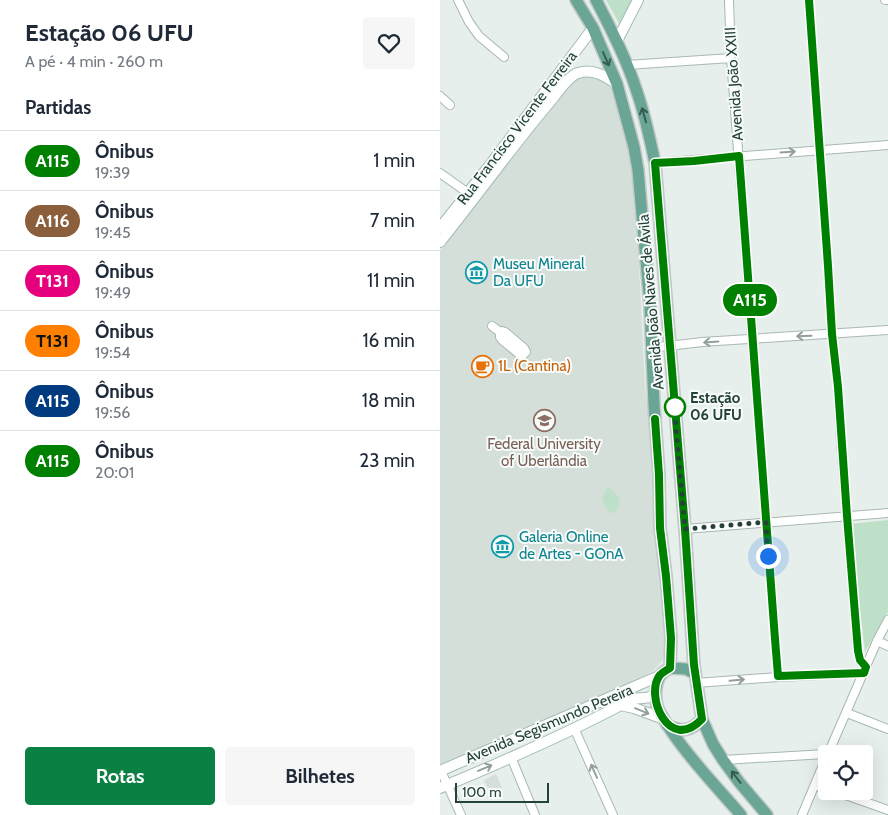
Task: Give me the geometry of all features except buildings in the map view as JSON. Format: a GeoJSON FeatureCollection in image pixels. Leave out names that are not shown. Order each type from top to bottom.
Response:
{"type":"FeatureCollection","features":[{"type":"Feature","properties":{"kind":"main road","name":"Avenida João Naves de Ávila"},"geometry":{"type":"LineString","coordinates":[[576,0],[593,28],[617,84],[634,147],[638,170],[650,318],[659,475],[660,528],[671,638],[670,668]]}},
{"type":"Feature","properties":{"kind":"main road","name":"Avenida João Naves de Ávila"},"geometry":{"type":"LineString","coordinates":[[596,0],[617,41],[637,92],[655,163],[685,529],[695,678]]}},
{"type":"Feature","properties":{"kind":"main road"},"geometry":{"type":"LineString","coordinates":[[617,41],[638,0]]}},
{"type":"Feature","properties":{"kind":"main road","name":"Rua Francisco Vicente Ferreira"},"geometry":{"type":"LineString","coordinates":[[440,242],[593,28]]}},
{"type":"Feature","properties":{"kind":"main road","name":"Rua Francisco Vicente Ferreira"},"geometry":{"type":"LineString","coordinates":[[440,228],[468,192],[518,135],[576,73],[596,72],[617,84]]}},
{"type":"Feature","properties":{"kind":"main road"},"geometry":{"type":"LineString","coordinates":[[650,318],[659,322],[668,321]]}},
{"type":"Feature","properties":{"kind":"main road"},"geometry":{"type":"LineString","coordinates":[[740,815],[680,744],[665,722],[655,694],[659,676],[670,668],[686,669],[695,678],[702,719],[713,744],[739,782],[767,815]]}},
{"type":"Feature","properties":{"kind":"main road","name":"Avenida Segismundo Pereira"},"geometry":{"type":"LineString","coordinates":[[441,771],[659,676]]}},
{"type":"Feature","properties":{"kind":"main road","name":"Avenida Segismundo Pereira"},"geometry":{"type":"LineString","coordinates":[[444,786],[574,728],[624,702],[631,699],[651,697],[655,694]]}},
{"type":"Feature","properties":{"kind":"main road","name":"Avenida Segismundo Pereira"},"geometry":{"type":"LineString","coordinates":[[620,705],[634,708],[665,722]]}},
{"type":"Feature","properties":{"kind":"main road"},"geometry":{"type":"LineString","coordinates":[[665,722],[676,729],[686,730],[702,719]]}},
{"type":"Feature","properties":{"kind":"street"},"geometry":{"type":"LineString","coordinates":[[458,0],[469,22],[479,36],[504,57]]}},
{"type":"Feature","properties":{"kind":"street","name":"Avenida João XXIII"},"geometry":{"type":"LineString","coordinates":[[729,0],[731,58],[778,676]]}},
{"type":"Feature","properties":{"kind":"street"},"geometry":{"type":"LineString","coordinates":[[809,0],[832,334],[838,387],[858,651],[865,670]]}},
{"type":"Feature","properties":{"kind":"street"},"geometry":{"type":"LineString","coordinates":[[627,65],[731,58]]}},
{"type":"Feature","properties":{"kind":"street"},"geometry":{"type":"LineString","coordinates":[[440,96],[450,105]]}},
{"type":"Feature","properties":{"kind":"street"},"geometry":{"type":"LineString","coordinates":[[655,163],[888,145]]}},
{"type":"Feature","properties":{"kind":"street"},"geometry":{"type":"LineString","coordinates":[[440,174],[468,192]]}},
{"type":"Feature","properties":{"kind":"street"},"geometry":{"type":"LineString","coordinates":[[492,326],[500,332]]}},
{"type":"Feature","properties":{"kind":"street"},"geometry":{"type":"LineString","coordinates":[[651,348],[753,338],[888,330]]}},
{"type":"Feature","properties":{"kind":"street"},"geometry":{"type":"LineString","coordinates":[[685,529],[888,514]]}},
{"type":"Feature","properties":{"kind":"street"},"geometry":{"type":"LineString","coordinates":[[831,745],[888,620]]}},
{"type":"Feature","properties":{"kind":"street"},"geometry":{"type":"LineString","coordinates":[[877,641],[888,646]]}},
{"type":"Feature","properties":{"kind":"street"},"geometry":{"type":"LineString","coordinates":[[695,678],[778,676],[865,670]]}},
{"type":"Feature","properties":{"kind":"street"},"geometry":{"type":"LineString","coordinates":[[846,712],[888,729]]}},
{"type":"Feature","properties":{"kind":"street"},"geometry":{"type":"LineString","coordinates":[[574,728],[613,815]]}},
{"type":"Feature","properties":{"kind":"street"},"geometry":{"type":"LineString","coordinates":[[723,760],[818,755]]}},
{"type":"Feature","properties":{"kind":"street"},"geometry":{"type":"LineString","coordinates":[[510,757],[535,815]]}},
{"type":"Feature","properties":{"kind":"street"},"geometry":{"type":"LineString","coordinates":[[441,771],[444,786],[461,815]]}},
{"type":"Feature","properties":{"kind":"street"},"geometry":{"type":"LineString","coordinates":[[802,815],[818,778]]}},
{"type":"Feature","properties":{"kind":"street"},"geometry":{"type":"LineString","coordinates":[[860,800],[888,810]]}},
{"type":"Feature","properties":{"kind":"shaded area","name":"Federal University of Uberlândia"},"geometry":{"type":"Polygon","coordinates":[[[581,76],[596,76],[611,88],[623,127],[630,162],[638,246],[645,386],[666,646],[662,661],[654,670],[644,676],[440,766],[440,250],[573,82],[581,76]]]}},
{"type":"Feature","properties":{"kind":"shaded area"},"geometry":{"type":"Polygon","coordinates":[[[496,774],[502,788],[490,793],[484,780],[496,774]]]}},
{"type":"Feature","properties":{"kind":"green space"},"geometry":{"type":"Polygon","coordinates":[[[606,0],[633,0],[621,27],[606,0]]]}},
{"type":"Feature","properties":{"kind":"green space"},"geometry":{"type":"Polygon","coordinates":[[[608,486],[619,498],[618,508],[615,513],[606,509],[602,498],[608,486]]]}},
{"type":"Feature","properties":{"kind":"green space"},"geometry":{"type":"Polygon","coordinates":[[[888,520],[888,612],[865,652],[850,524],[888,520]]]}},
{"type":"Feature","properties":{"kind":"bus line","name":"A115"},"geometry":{"type":"LineString","coordinates":[[655,419],[660,528],[671,645],[670,668],[659,676],[655,694],[659,711],[667,725],[676,729],[686,730],[702,719],[694,673],[685,529],[655,163],[739,156],[778,676],[864,673],[866,667],[860,660],[858,651],[851,577],[809,0]]}},
{"type":"Feature","properties":{"kind":"place","name":"Museu Mineral Da UFU"},"geometry":{"type":"Point","coordinates":[477,273]}},
{"type":"Feature","properties":{"kind":"place","name":"1L (Cantina)"},"geometry":{"type":"Point","coordinates":[482,366]}},
{"type":"Feature","properties":{"kind":"place","name":"Estação 06 UFU"},"geometry":{"type":"Point","coordinates":[675,407]}},
{"type":"Feature","properties":{"kind":"place","name":"Federal University of Uberlândia"},"geometry":{"type":"Point","coordinates":[544,421]}},
{"type":"Feature","properties":{"kind":"place","name":"Galeria Online de Artes - GOnA"},"geometry":{"type":"Point","coordinates":[503,546]}},
{"type":"Feature","properties":{"kind":"route"},"geometry":{"type":"LineString","coordinates":[[675,407],[685,529],[766,522],[768,556]]}}]}
